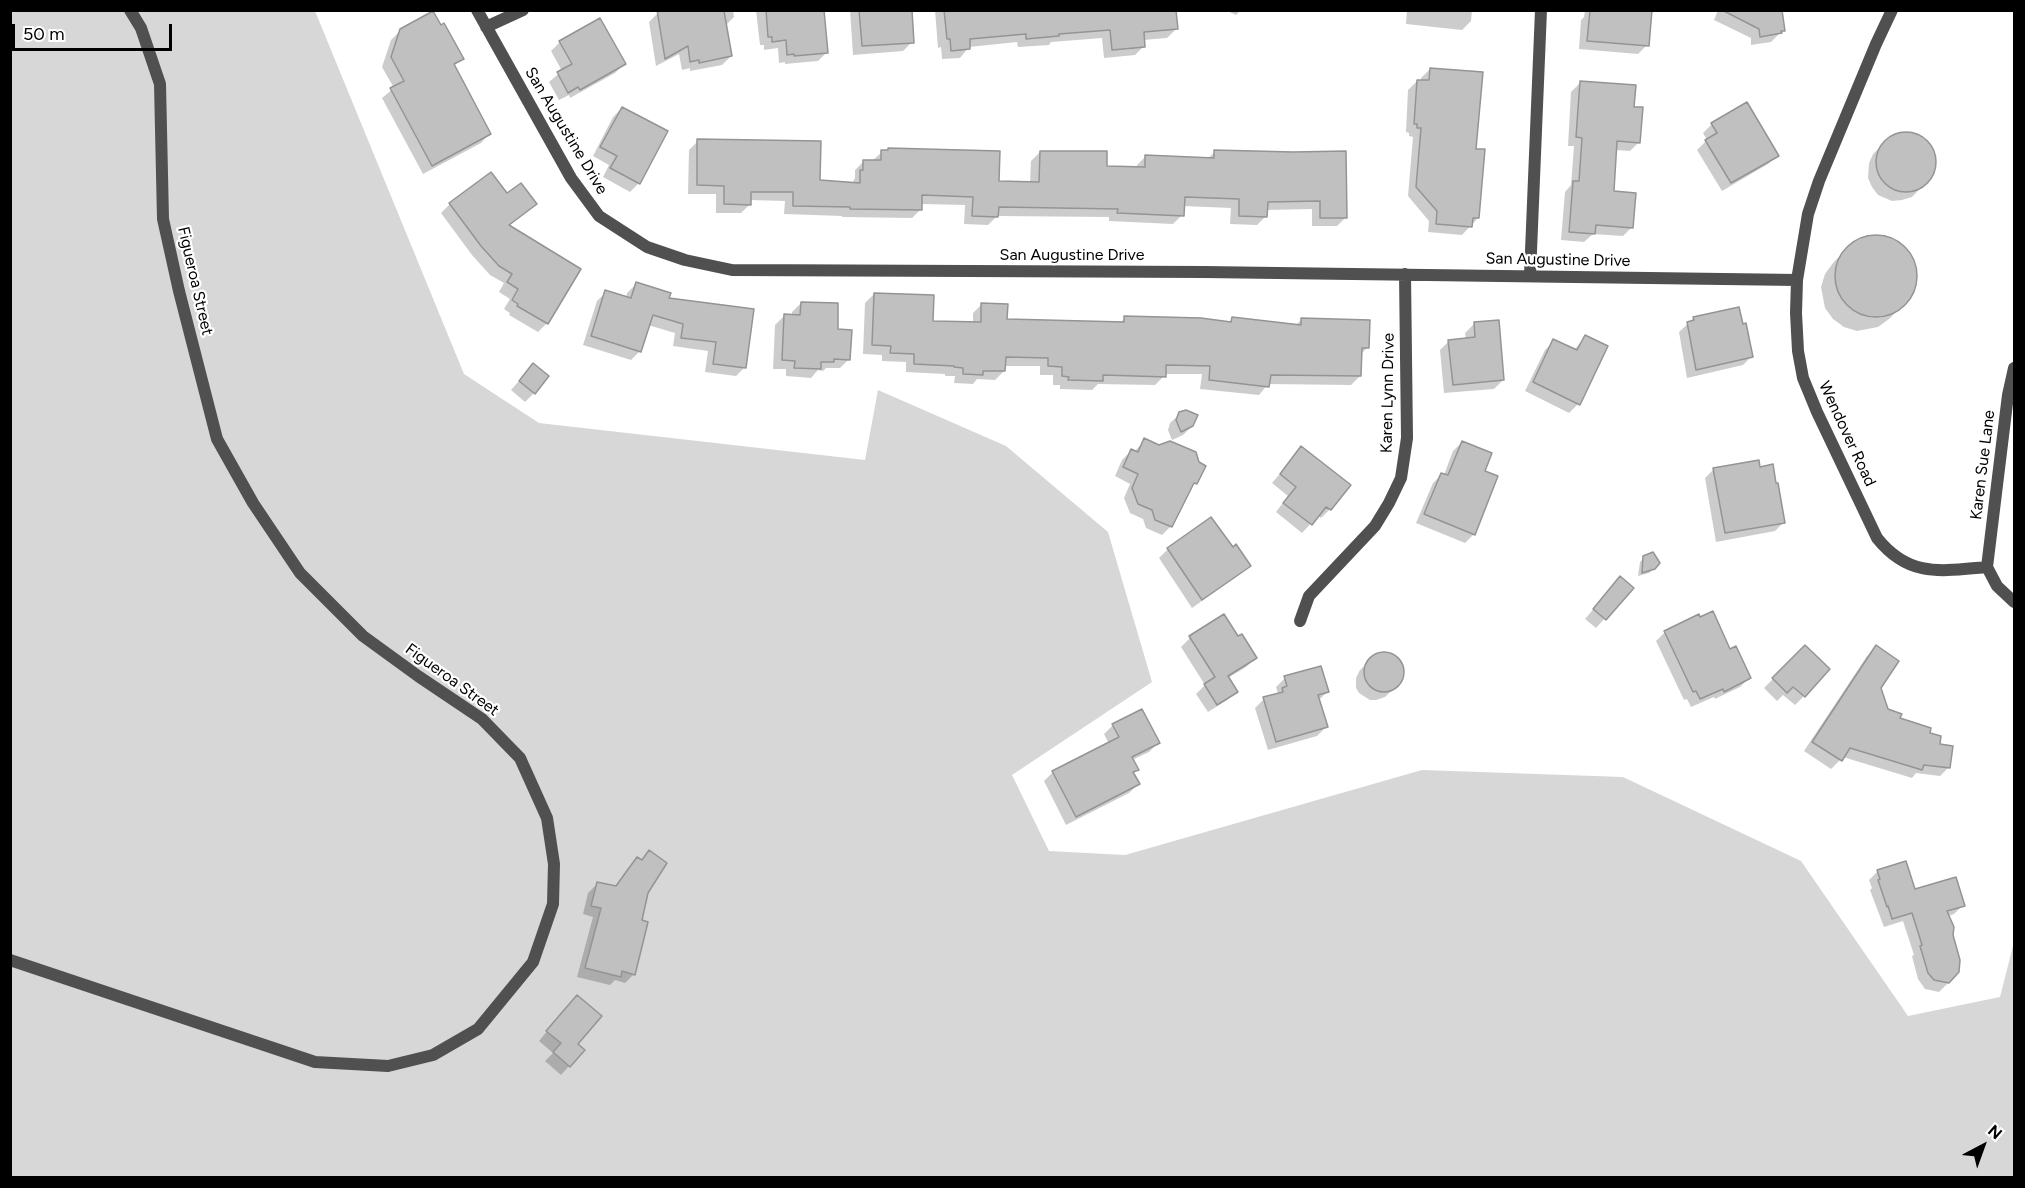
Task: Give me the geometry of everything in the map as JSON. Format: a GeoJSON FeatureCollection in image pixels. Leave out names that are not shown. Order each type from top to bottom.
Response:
{"type":"FeatureCollection","features":[{"type":"Feature","properties":{"kind":"street","name":"Figueroa Street"},"geometry":{"type":"LineString","coordinates":[[10,960],[315,1062],[388,1066],[433,1055],[478,1029],[533,962],[553,904],[554,864],[547,818],[520,758],[482,719],[363,636],[300,573],[253,503],[217,439],[163,219],[160,84],[141,28],[130,10]]}},
{"type":"Feature","properties":{"kind":"street","name":"San Augustine Drive"},"geometry":{"type":"LineString","coordinates":[[477,10],[571,178],[599,216],[647,248],[685,260],[732,270],[1530,275],[1797,280]]}},
{"type":"Feature","properties":{"kind":"street"},"geometry":{"type":"LineString","coordinates":[[486,27],[523,10]]}},
{"type":"Feature","properties":{"kind":"street"},"geometry":{"type":"LineString","coordinates":[[1530,275],[1541,10]]}},
{"type":"Feature","properties":{"kind":"street","name":"Wendover Road"},"geometry":{"type":"LineString","coordinates":[[1892,10],[1819,181],[1808,214],[1797,280],[1798,351],[1803,378],[1817,412],[1877,538],[1888,551],[1902,562],[1919,568],[1945,570],[1987,567]]}},
{"type":"Feature","properties":{"kind":"street","name":"Karen Lynn Drive"},"geometry":{"type":"LineString","coordinates":[[1300,621],[1309,596],[1375,526],[1401,478],[1407,438],[1405,274]]}},
{"type":"Feature","properties":{"kind":"street","name":"Karen Sue Lane"},"geometry":{"type":"LineString","coordinates":[[1987,567],[2008,395],[2014,368]]}},
{"type":"Feature","properties":{"kind":"street"},"geometry":{"type":"LineString","coordinates":[[1987,567],[1997,586],[2014,603]]}},
{"type":"Feature","properties":{"kind":"shaded area"},"geometry":{"type":"Polygon","coordinates":[[[10,11],[315,11],[464,374],[539,423],[865,460],[878,390],[1006,446],[1108,532],[1152,682],[1012,775],[1049,851],[1125,855],[1422,770],[1623,777],[1801,861],[1908,1016],[2000,997],[2014,942],[2014,1177],[11,1177],[10,11]]]}},
{"type":"Feature","properties":{"kind":"building"},"geometry":{"type":"Polygon","coordinates":[[[657,10],[724,11],[732,56],[699,63],[699,60],[690,62],[688,46],[665,59],[657,10]]]}},
{"type":"Feature","properties":{"kind":"building"},"geometry":{"type":"Polygon","coordinates":[[[766,10],[824,10],[828,53],[787,55],[786,40],[772,42],[772,37],[768,37],[766,10]]]}},
{"type":"Feature","properties":{"kind":"building"},"geometry":{"type":"Polygon","coordinates":[[[859,10],[912,10],[914,43],[862,46],[859,10]]]}},
{"type":"Feature","properties":{"kind":"building"},"geometry":{"type":"Polygon","coordinates":[[[944,10],[1176,10],[1178,29],[1144,32],[1145,47],[1112,50],[1110,30],[1026,39],[1026,34],[970,39],[970,49],[951,51],[950,39],[947,39],[944,10]]]}},
{"type":"Feature","properties":{"kind":"building"},"geometry":{"type":"Polygon","coordinates":[[[1590,10],[1652,10],[1649,46],[1587,41],[1590,10]]]}},
{"type":"Feature","properties":{"kind":"building"},"geometry":{"type":"Polygon","coordinates":[[[1722,10],[1782,10],[1785,31],[1760,37],[1759,29],[1722,10]]]}},
{"type":"Feature","properties":{"kind":"building"},"geometry":{"type":"Polygon","coordinates":[[[433,11],[441,25],[444,23],[464,59],[454,64],[491,134],[432,166],[390,88],[404,81],[391,57],[400,29],[433,11]]]}},
{"type":"Feature","properties":{"kind":"building"},"geometry":{"type":"Polygon","coordinates":[[[600,18],[626,64],[580,90],[578,87],[568,93],[557,72],[572,64],[559,41],[600,18]]]}},
{"type":"Feature","properties":{"kind":"building"},"geometry":{"type":"Polygon","coordinates":[[[1430,68],[1483,72],[1476,149],[1485,149],[1479,218],[1473,218],[1472,227],[1436,224],[1437,211],[1416,187],[1421,128],[1417,128],[1417,124],[1414,124],[1417,80],[1429,80],[1430,68]]]}},
{"type":"Feature","properties":{"kind":"building"},"geometry":{"type":"Polygon","coordinates":[[[1580,81],[1636,85],[1634,107],[1643,107],[1640,143],[1617,141],[1614,191],[1636,193],[1633,228],[1596,225],[1595,234],[1569,232],[1573,181],[1579,181],[1582,138],[1576,137],[1580,81]]]}},
{"type":"Feature","properties":{"kind":"building"},"geometry":{"type":"Polygon","coordinates":[[[1747,102],[1779,156],[1731,183],[1705,140],[1717,133],[1711,123],[1747,102]]]}},
{"type":"Feature","properties":{"kind":"building"},"geometry":{"type":"Polygon","coordinates":[[[622,107],[668,131],[640,184],[610,168],[617,156],[600,147],[622,107]]]}},
{"type":"Feature","properties":{"kind":"building"},"geometry":{"type":"Polygon","coordinates":[[[1900,132],[1912,132],[1928,140],[1934,150],[1936,162],[1934,174],[1928,184],[1912,192],[1900,192],[1884,184],[1876,168],[1876,156],[1884,140],[1900,132]]]}},
{"type":"Feature","properties":{"kind":"building"},"geometry":{"type":"Polygon","coordinates":[[[697,139],[821,141],[820,180],[860,183],[863,160],[881,160],[881,150],[888,150],[888,148],[1000,151],[999,181],[1039,182],[1040,151],[1107,151],[1107,166],[1145,167],[1145,155],[1214,158],[1214,150],[1346,151],[1347,218],[1320,218],[1320,201],[1268,202],[1267,217],[1239,216],[1239,199],[1185,197],[1184,216],[1117,213],[1118,209],[999,207],[998,217],[972,216],[973,197],[922,195],[922,210],[793,206],[793,192],[751,192],[751,205],[724,204],[724,186],[697,185],[697,139]]]}},
{"type":"Feature","properties":{"kind":"building"},"geometry":{"type":"Polygon","coordinates":[[[491,172],[507,193],[521,183],[537,204],[509,225],[581,269],[548,324],[517,306],[518,304],[512,300],[518,289],[507,282],[512,274],[499,266],[481,246],[449,203],[491,172]]]}},
{"type":"Feature","properties":{"kind":"building"},"geometry":{"type":"Polygon","coordinates":[[[1876,235],[1892,238],[1905,247],[1914,260],[1917,276],[1914,292],[1905,305],[1892,314],[1876,317],[1860,314],[1847,305],[1838,292],[1835,276],[1838,260],[1847,247],[1860,238],[1876,235]]]}},
{"type":"Feature","properties":{"kind":"building"},"geometry":{"type":"Polygon","coordinates":[[[636,282],[671,293],[669,298],[754,309],[746,368],[713,364],[716,342],[681,338],[683,324],[653,315],[641,352],[591,336],[605,290],[631,298],[636,282]]]}},
{"type":"Feature","properties":{"kind":"building"},"geometry":{"type":"Polygon","coordinates":[[[874,293],[934,295],[933,321],[981,322],[981,303],[1008,304],[1007,319],[1124,322],[1124,316],[1201,318],[1231,322],[1232,317],[1301,325],[1301,318],[1370,320],[1369,348],[1362,348],[1361,376],[1271,375],[1269,387],[1209,380],[1210,366],[1166,365],[1166,377],[1103,375],[1103,381],[1068,380],[1069,377],[1062,376],[1062,367],[1048,366],[1048,358],[1006,357],[1005,371],[983,371],[983,375],[963,374],[963,368],[914,364],[914,354],[890,353],[891,346],[872,345],[874,293]]]}},
{"type":"Feature","properties":{"kind":"building"},"geometry":{"type":"Polygon","coordinates":[[[801,302],[838,303],[838,329],[852,330],[850,360],[834,359],[834,362],[821,362],[821,369],[794,368],[795,361],[782,360],[784,314],[800,315],[801,302]]]}},
{"type":"Feature","properties":{"kind":"building"},"geometry":{"type":"Polygon","coordinates":[[[1739,307],[1743,324],[1746,323],[1753,357],[1696,370],[1687,322],[1694,320],[1693,317],[1739,307]]]}},
{"type":"Feature","properties":{"kind":"building"},"geometry":{"type":"Polygon","coordinates":[[[1499,320],[1504,380],[1453,385],[1448,340],[1475,337],[1474,322],[1499,320]]]}},
{"type":"Feature","properties":{"kind":"building"},"geometry":{"type":"Polygon","coordinates":[[[1585,335],[1608,346],[1580,405],[1533,382],[1553,339],[1577,350],[1585,335]]]}},
{"type":"Feature","properties":{"kind":"building"},"geometry":{"type":"Polygon","coordinates":[[[533,363],[549,376],[535,394],[519,381],[533,363]]]}},
{"type":"Feature","properties":{"kind":"building"},"geometry":{"type":"Polygon","coordinates":[[[1186,410],[1198,415],[1193,426],[1181,432],[1176,420],[1179,412],[1186,410]]]}},
{"type":"Feature","properties":{"kind":"building"},"geometry":{"type":"Polygon","coordinates":[[[1144,438],[1159,445],[1170,441],[1196,452],[1199,462],[1206,466],[1197,484],[1194,483],[1172,527],[1155,520],[1152,510],[1138,504],[1132,488],[1138,474],[1123,467],[1131,449],[1138,452],[1144,438]]]}},
{"type":"Feature","properties":{"kind":"building"},"geometry":{"type":"Polygon","coordinates":[[[1462,441],[1492,453],[1485,471],[1498,476],[1475,535],[1424,514],[1441,473],[1448,475],[1462,441]]]}},
{"type":"Feature","properties":{"kind":"building"},"geometry":{"type":"Polygon","coordinates":[[[1301,446],[1351,485],[1331,510],[1326,507],[1312,525],[1283,503],[1296,487],[1280,474],[1301,446]]]}},
{"type":"Feature","properties":{"kind":"building"},"geometry":{"type":"Polygon","coordinates":[[[1759,460],[1760,467],[1773,464],[1785,523],[1725,533],[1713,468],[1759,460]]]}},
{"type":"Feature","properties":{"kind":"building"},"geometry":{"type":"Polygon","coordinates":[[[1211,517],[1233,547],[1236,544],[1251,566],[1202,600],[1167,548],[1211,517]]]}},
{"type":"Feature","properties":{"kind":"building"},"geometry":{"type":"Polygon","coordinates":[[[1653,552],[1660,563],[1655,569],[1642,573],[1643,556],[1653,552]]]}},
{"type":"Feature","properties":{"kind":"building"},"geometry":{"type":"Polygon","coordinates":[[[1620,576],[1634,588],[1606,620],[1593,609],[1620,576]]]}},
{"type":"Feature","properties":{"kind":"building"},"geometry":{"type":"Polygon","coordinates":[[[1713,611],[1730,649],[1736,646],[1751,678],[1724,692],[1723,689],[1700,699],[1696,691],[1693,692],[1664,631],[1699,614],[1700,617],[1713,611]]]}},
{"type":"Feature","properties":{"kind":"building"},"geometry":{"type":"Polygon","coordinates":[[[1224,614],[1238,636],[1242,634],[1257,658],[1228,676],[1238,692],[1217,705],[1204,684],[1215,677],[1189,636],[1224,614]]]}},
{"type":"Feature","properties":{"kind":"building"},"geometry":{"type":"Polygon","coordinates":[[[1805,645],[1830,669],[1805,697],[1793,687],[1787,693],[1772,678],[1805,645]]]}},
{"type":"Feature","properties":{"kind":"building"},"geometry":{"type":"Polygon","coordinates":[[[1876,645],[1899,661],[1881,688],[1888,709],[1902,714],[1900,718],[1931,728],[1930,733],[1941,736],[1940,744],[1953,746],[1950,768],[1924,765],[1922,770],[1850,748],[1842,761],[1812,742],[1876,645]]]}},
{"type":"Feature","properties":{"kind":"building"},"geometry":{"type":"Polygon","coordinates":[[[1384,652],[1398,658],[1404,672],[1398,686],[1384,692],[1370,686],[1364,672],[1370,658],[1384,652]]]}},
{"type":"Feature","properties":{"kind":"building"},"geometry":{"type":"Polygon","coordinates":[[[1321,666],[1329,692],[1318,695],[1328,727],[1276,742],[1263,697],[1283,692],[1282,688],[1287,686],[1284,676],[1321,666]]]}},
{"type":"Feature","properties":{"kind":"building"},"geometry":{"type":"Polygon","coordinates":[[[1142,709],[1160,743],[1132,757],[1139,770],[1133,772],[1140,784],[1076,817],[1052,771],[1119,737],[1112,724],[1142,709]]]}},
{"type":"Feature","properties":{"kind":"building"},"geometry":{"type":"Polygon","coordinates":[[[649,850],[667,863],[648,893],[642,920],[648,922],[635,975],[622,971],[621,977],[585,968],[601,908],[591,906],[597,882],[616,886],[637,857],[642,860],[649,850]]]}},
{"type":"Feature","properties":{"kind":"building"},"geometry":{"type":"Polygon","coordinates":[[[1906,861],[1915,889],[1956,877],[1965,906],[1947,911],[1954,927],[1953,935],[1960,960],[1959,972],[1949,983],[1934,980],[1928,973],[1912,913],[1892,919],[1887,907],[1877,870],[1906,861]]]}},
{"type":"Feature","properties":{"kind":"building"},"geometry":{"type":"Polygon","coordinates":[[[577,995],[602,1016],[578,1044],[585,1050],[570,1067],[553,1052],[561,1043],[546,1031],[577,995]]]}}]}
